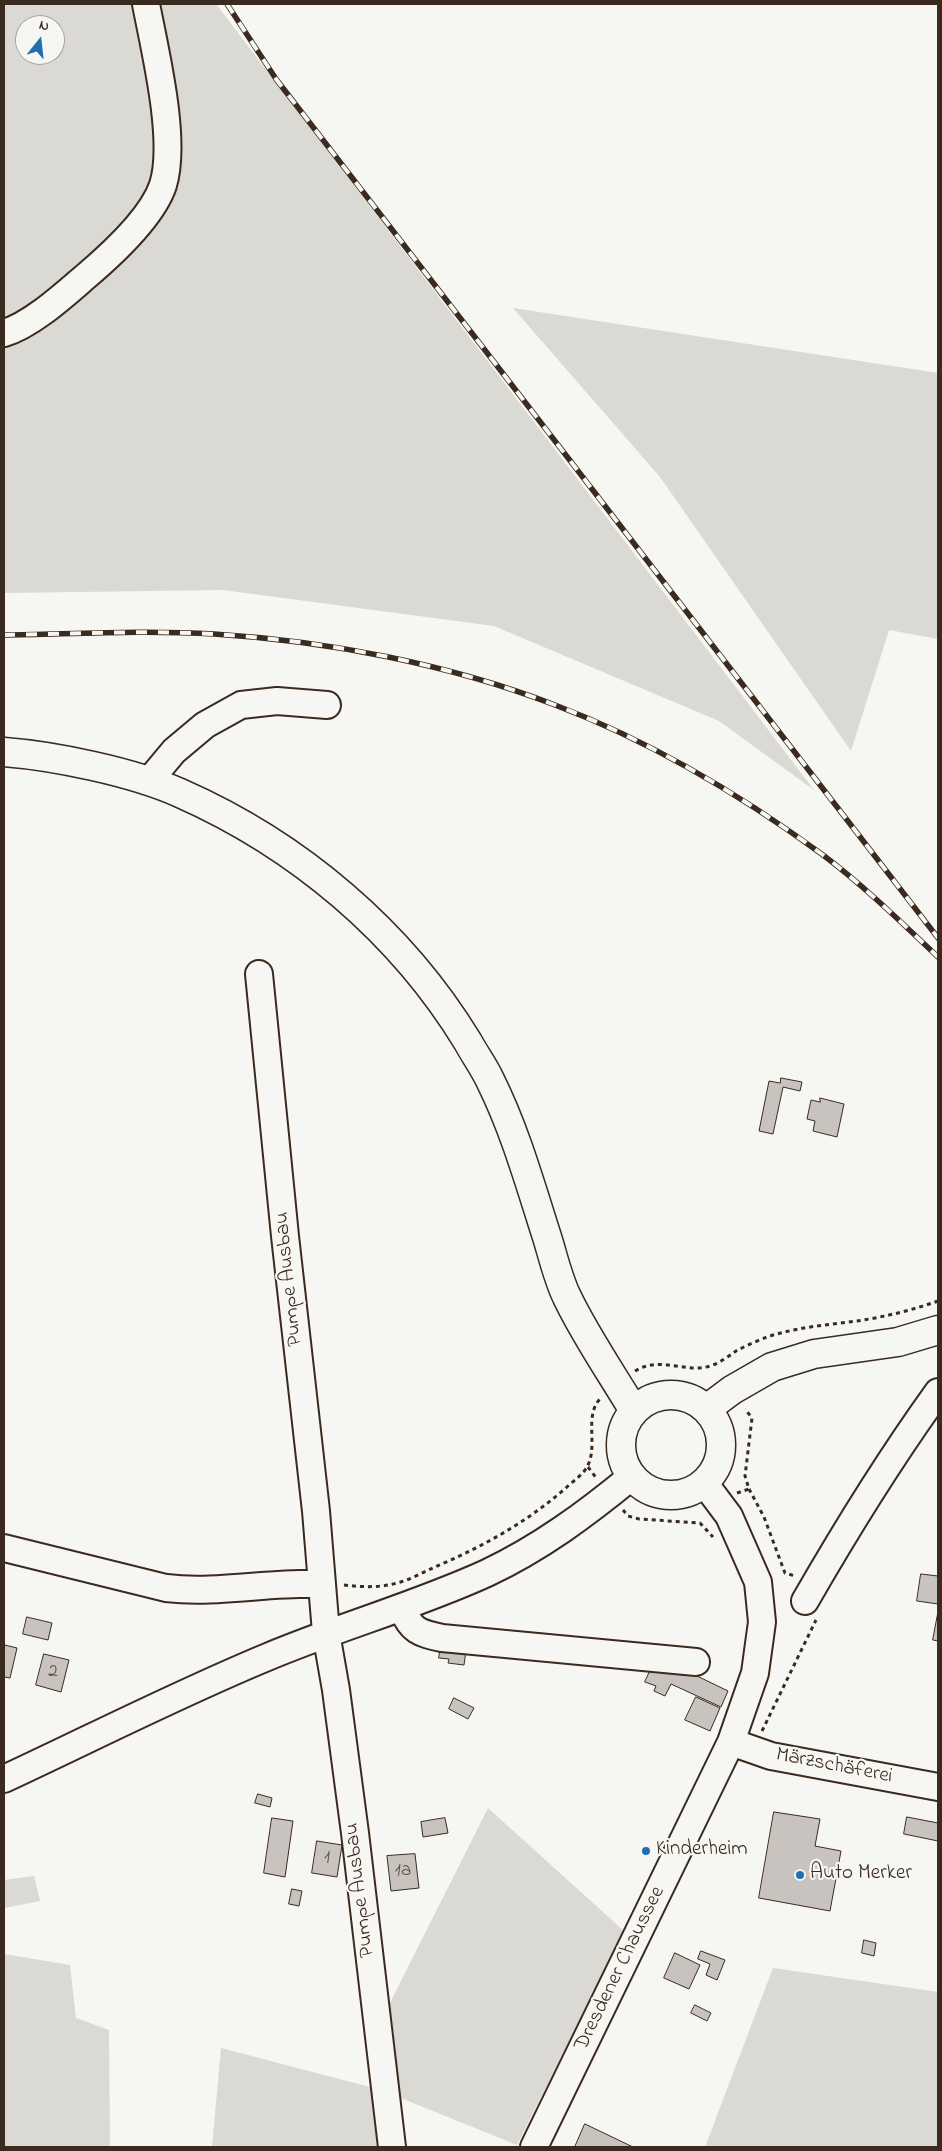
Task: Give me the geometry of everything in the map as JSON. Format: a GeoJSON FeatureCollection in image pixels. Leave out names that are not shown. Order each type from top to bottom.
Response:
{"type":"FeatureCollection","features":[{"type":"Feature","properties":{"kind":"main road"},"geometry":{"type":"LineString","coordinates":[[4,752],[66,762],[149,781],[180,793],[253,832],[291,855],[328,882],[364,913],[394,944],[449,1012],[490,1079],[521,1151],[566,1296],[634,1411]]}},
{"type":"Feature","properties":{"kind":"main road"},"geometry":{"type":"LineString","coordinates":[[708,1408],[732,1390],[772,1367],[814,1354],[898,1342],[938,1330]]}},
{"type":"Feature","properties":{"kind":"main road"},"geometry":{"type":"LineString","coordinates":[[677,1395],[694,1399],[708,1408],[718,1427],[722,1447],[716,1469],[714,1494],[660,1495],[643,1488],[632,1477],[622,1460],[621,1441],[624,1427],[634,1411],[645,1402],[660,1396],[677,1395]]}},
{"type":"Feature","properties":{"kind":"street"},"geometry":{"type":"LineString","coordinates":[[4,333],[51,307],[105,260],[133,231],[162,186],[166,170],[166,118],[159,67],[146,4]]}},
{"type":"Feature","properties":{"kind":"street"},"geometry":{"type":"LineString","coordinates":[[149,781],[174,751],[205,725],[242,705],[277,701],[327,705]]}},
{"type":"Feature","properties":{"kind":"street","name":"Pumpe Ausbau"},"geometry":{"type":"LineString","coordinates":[[260,974],[285,1236],[316,1511],[326,1633],[336,1690],[355,1833],[392,2147]]}},
{"type":"Feature","properties":{"kind":"street"},"geometry":{"type":"LineString","coordinates":[[812,1601],[862,1502],[938,1392]]}},
{"type":"Feature","properties":{"kind":"street"},"geometry":{"type":"LineString","coordinates":[[4,1779],[264,1658],[326,1633],[402,1608],[488,1572],[553,1537],[632,1477]]}},
{"type":"Feature","properties":{"kind":"street","name":"Dresdener Chaussee"},"geometry":{"type":"LineString","coordinates":[[534,2147],[742,1746],[762,1622],[758,1582],[729,1516],[714,1494]]}},
{"type":"Feature","properties":{"kind":"street"},"geometry":{"type":"LineString","coordinates":[[4,1548],[166,1588],[190,1591],[293,1583],[321,1584]]}},
{"type":"Feature","properties":{"kind":"street"},"geometry":{"type":"LineString","coordinates":[[402,1608],[407,1622],[420,1633],[442,1638],[696,1662]]}},
{"type":"Feature","properties":{"kind":"street","name":"Märzschäferei"},"geometry":{"type":"LineString","coordinates":[[742,1746],[771,1756],[938,1787]]}},
{"type":"Feature","properties":{"kind":"path"},"geometry":{"type":"LineString","coordinates":[[714,1365],[752,1418],[745,1476],[749,1488],[764,1517],[785,1573],[812,1601],[742,1746]]}},
{"type":"Feature","properties":{"kind":"path"},"geometry":{"type":"LineString","coordinates":[[321,1584],[373,1588],[398,1583],[467,1553],[520,1524],[559,1495],[588,1466],[628,1516],[639,1519],[700,1523],[716,1539]]}},
{"type":"Feature","properties":{"kind":"path"},"geometry":{"type":"LineString","coordinates":[[700,1523],[714,1494],[736,1493],[749,1488]]}},
{"type":"Feature","properties":{"kind":"shaded area"},"geometry":{"type":"Polygon","coordinates":[[[4,4],[216,4],[814,790],[719,721],[494,626],[223,590],[4,593],[4,4]]]}},
{"type":"Feature","properties":{"kind":"shaded area"},"geometry":{"type":"Polygon","coordinates":[[[513,308],[938,373],[938,639],[889,630],[851,751],[660,477],[513,308]]]}},
{"type":"Feature","properties":{"kind":"shaded area"},"geometry":{"type":"Polygon","coordinates":[[[488,1808],[624,1931],[517,2145],[386,2092],[392,2147],[212,2147],[221,2048],[385,2091],[387,2009],[488,1808]]]}},
{"type":"Feature","properties":{"kind":"shaded area"},"geometry":{"type":"Polygon","coordinates":[[[34,1876],[40,1901],[4,1908],[4,1880],[34,1876]]]}},
{"type":"Feature","properties":{"kind":"shaded area"},"geometry":{"type":"Polygon","coordinates":[[[4,1954],[70,1965],[76,2018],[109,2030],[110,2147],[4,2147],[4,1954]]]}},
{"type":"Feature","properties":{"kind":"shaded area"},"geometry":{"type":"Polygon","coordinates":[[[773,1968],[938,1992],[938,2147],[705,2147],[773,1968]]]}},
{"type":"Feature","properties":{"kind":"building"},"geometry":{"type":"Polygon","coordinates":[[[781,1078],[802,1082],[800,1091],[783,1087],[773,1134],[759,1131],[769,1081],[780,1083],[781,1078]]]}},
{"type":"Feature","properties":{"kind":"building"},"geometry":{"type":"Polygon","coordinates":[[[820,1098],[844,1104],[837,1137],[813,1131],[815,1121],[807,1119],[811,1100],[820,1102],[820,1098]]]}},
{"type":"Feature","properties":{"kind":"building"},"geometry":{"type":"Polygon","coordinates":[[[921,1574],[938,1576],[938,1604],[917,1601],[921,1574]]]}},
{"type":"Feature","properties":{"kind":"building"},"geometry":{"type":"Polygon","coordinates":[[[938,1612],[938,1641],[933,1640],[938,1612]]]}},
{"type":"Feature","properties":{"kind":"building"},"geometry":{"type":"Polygon","coordinates":[[[27,1617],[52,1623],[48,1640],[23,1634],[27,1617]]]}},
{"type":"Feature","properties":{"kind":"building"},"geometry":{"type":"Polygon","coordinates":[[[5,1645],[17,1648],[10,1678],[4,1677],[5,1645]]]}},
{"type":"Feature","properties":{"kind":"building"},"geometry":{"type":"Polygon","coordinates":[[[441,1646],[466,1650],[464,1665],[448,1663],[449,1659],[439,1658],[441,1646]]]}},
{"type":"Feature","properties":{"kind":"building"},"geometry":{"type":"Polygon","coordinates":[[[44,1654],[69,1660],[61,1692],[36,1685],[44,1654]]]}},
{"type":"Feature","properties":{"kind":"building"},"geometry":{"type":"Polygon","coordinates":[[[651,1669],[695,1675],[728,1691],[721,1707],[671,1684],[665,1696],[654,1691],[656,1686],[645,1682],[651,1669]]]}},
{"type":"Feature","properties":{"kind":"building"},"geometry":{"type":"Polygon","coordinates":[[[696,1697],[720,1708],[710,1731],[685,1720],[696,1697]]]}},
{"type":"Feature","properties":{"kind":"building"},"geometry":{"type":"Polygon","coordinates":[[[454,1698],[474,1708],[468,1719],[449,1709],[454,1698]]]}},
{"type":"Feature","properties":{"kind":"building"},"geometry":{"type":"Polygon","coordinates":[[[258,1794],[272,1798],[270,1807],[255,1803],[258,1794]]]}},
{"type":"Feature","properties":{"kind":"building","name":"Auto Merker"},"geometry":{"type":"Polygon","coordinates":[[[774,1812],[820,1819],[815,1846],[841,1851],[830,1911],[759,1898],[774,1812]]]}},
{"type":"Feature","properties":{"kind":"building"},"geometry":{"type":"Polygon","coordinates":[[[907,1817],[938,1823],[938,1841],[904,1834],[907,1817]]]}},
{"type":"Feature","properties":{"kind":"building"},"geometry":{"type":"Polygon","coordinates":[[[272,1818],[293,1821],[285,1877],[264,1873],[272,1818]]]}},
{"type":"Feature","properties":{"kind":"building"},"geometry":{"type":"Polygon","coordinates":[[[445,1818],[448,1833],[423,1837],[421,1822],[445,1818]]]}},
{"type":"Feature","properties":{"kind":"building"},"geometry":{"type":"Polygon","coordinates":[[[317,1841],[342,1845],[337,1877],[312,1873],[317,1841]]]}},
{"type":"Feature","properties":{"kind":"building"},"geometry":{"type":"Polygon","coordinates":[[[415,1854],[419,1888],[391,1891],[387,1856],[415,1854]]]}},
{"type":"Feature","properties":{"kind":"building"},"geometry":{"type":"Polygon","coordinates":[[[292,1889],[302,1891],[299,1906],[289,1904],[292,1889]]]}},
{"type":"Feature","properties":{"kind":"building"},"geometry":{"type":"Polygon","coordinates":[[[864,1940],[876,1943],[874,1956],[862,1953],[864,1940]]]}},
{"type":"Feature","properties":{"kind":"building"},"geometry":{"type":"Polygon","coordinates":[[[701,1951],[725,1960],[717,1980],[706,1975],[710,1964],[698,1959],[701,1951]]]}},
{"type":"Feature","properties":{"kind":"building"},"geometry":{"type":"Polygon","coordinates":[[[675,1953],[700,1965],[689,1989],[664,1978],[675,1953]]]}},
{"type":"Feature","properties":{"kind":"building"},"geometry":{"type":"Polygon","coordinates":[[[695,2005],[711,2013],[707,2021],[691,2013],[695,2005]]]}},
{"type":"Feature","properties":{"kind":"building"},"geometry":{"type":"Polygon","coordinates":[[[585,2124],[633,2147],[575,2147],[585,2124]]]}},
{"type":"Feature","properties":{"kind":"railway"},"geometry":{"type":"LineString","coordinates":[[227,4],[276,79],[938,938]]}},
{"type":"Feature","properties":{"kind":"railway"},"geometry":{"type":"LineString","coordinates":[[4,635],[162,632],[257,637],[300,642],[387,657],[430,666],[515,690],[590,719],[660,752],[760,811],[823,855],[853,879],[938,957]]}},
{"type":"Feature","properties":{"kind":"place","name":"Kinderheim"},"geometry":{"type":"Point","coordinates":[646,1851]}},
{"type":"Feature","properties":{"kind":"place","name":"Auto Merker"},"geometry":{"type":"Point","coordinates":[800,1875]}}]}
